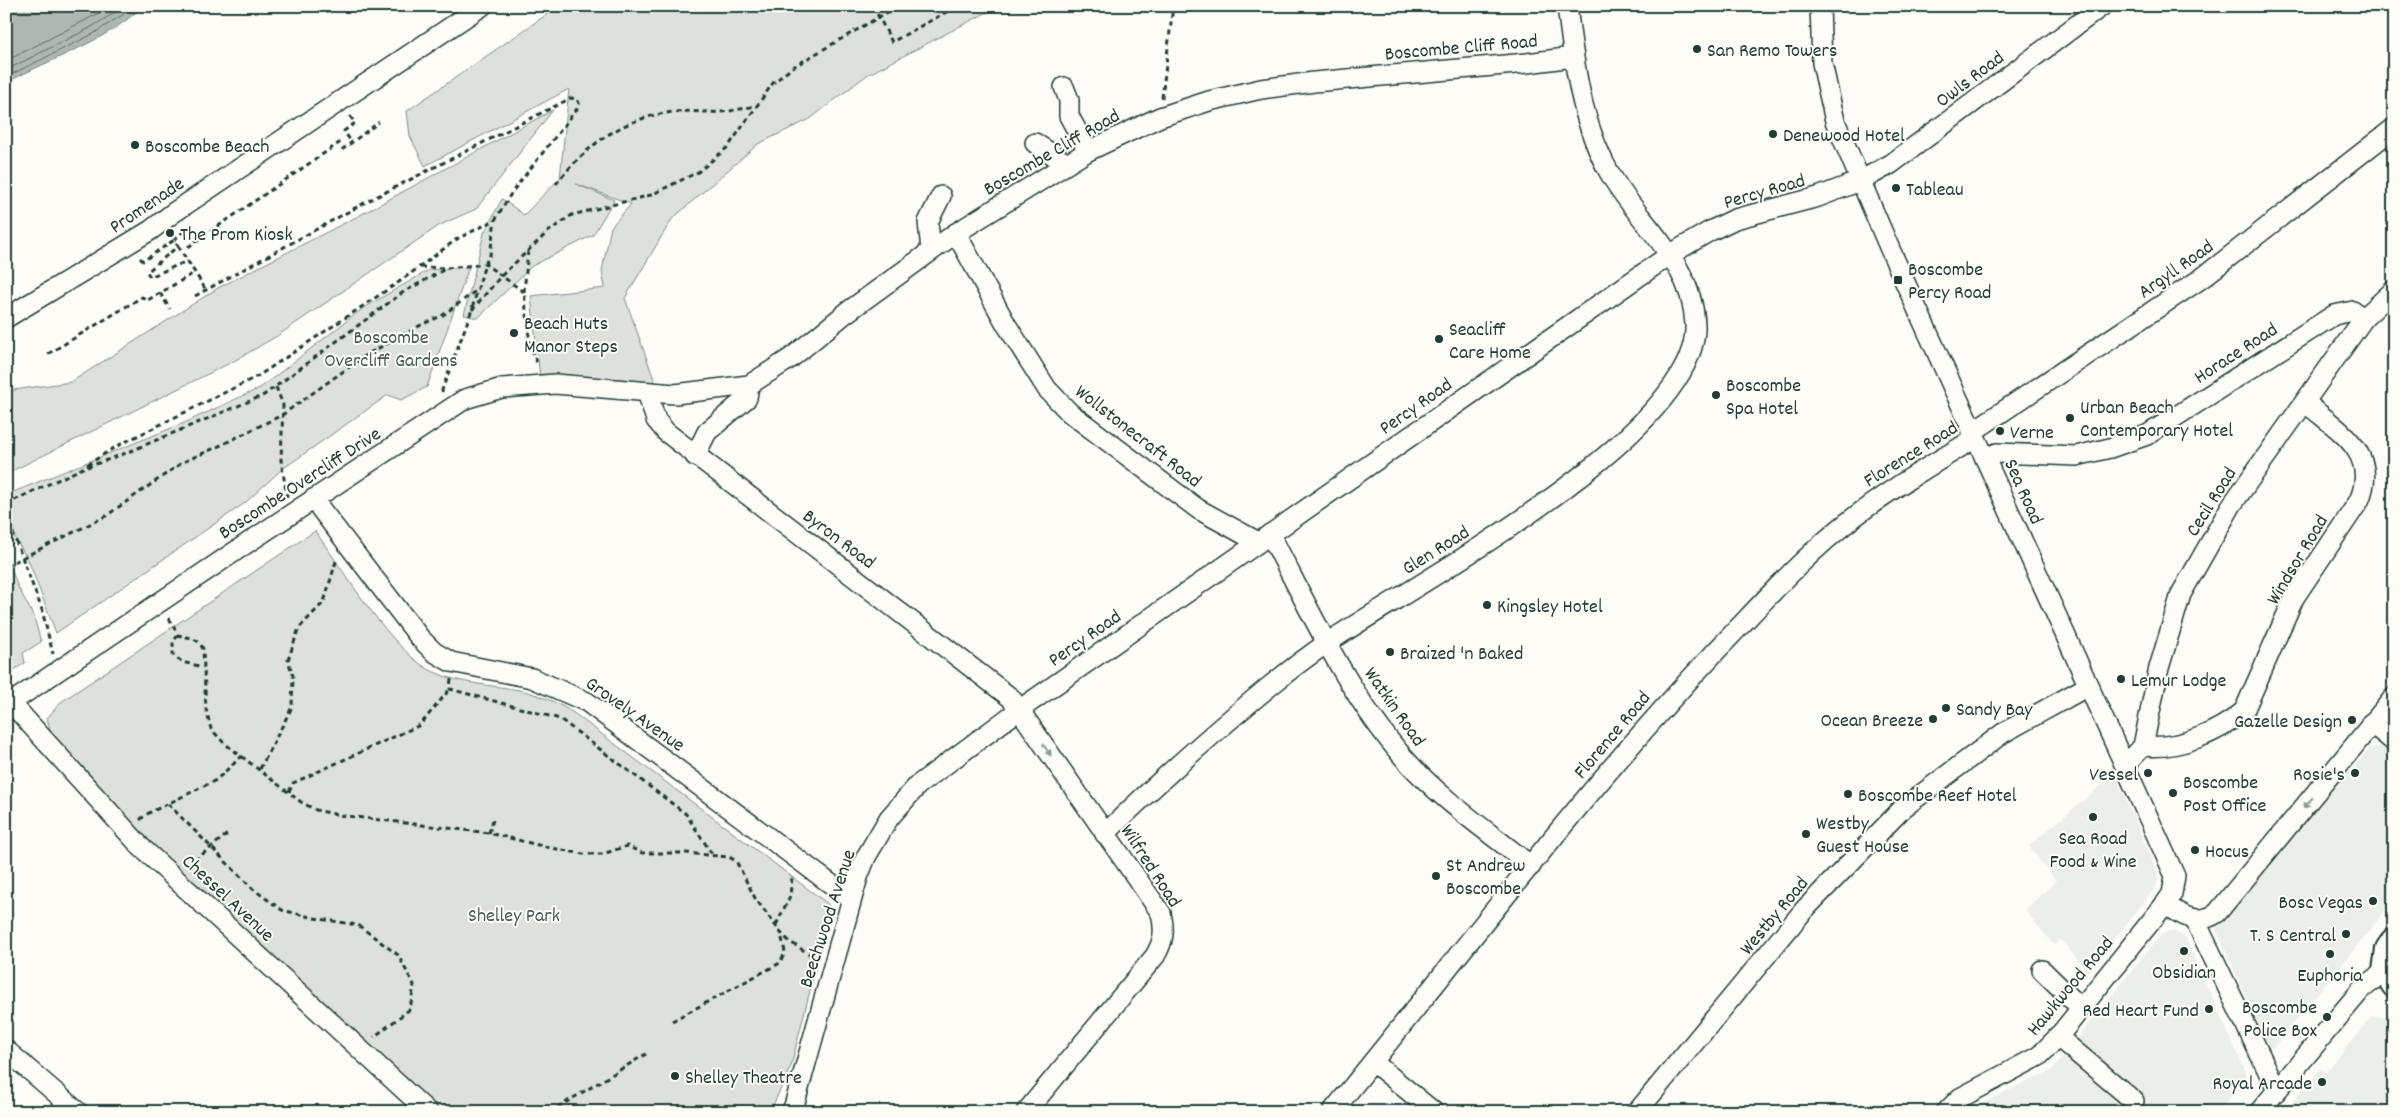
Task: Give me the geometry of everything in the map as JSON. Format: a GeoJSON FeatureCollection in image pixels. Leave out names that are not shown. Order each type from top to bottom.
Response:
{"type":"FeatureCollection","features":[{"type":"Feature","properties":{"kind":"main road"},"geometry":{"type":"LineString","coordinates":[[2389,978],[2388,950],[2394,940]]}},
{"type":"Feature","properties":{"kind":"street","name":"Promenade"},"geometry":{"type":"LineString","coordinates":[[6,318],[151,230],[173,213],[482,6]]}},
{"type":"Feature","properties":{"kind":"street","name":"Glen Road"},"geometry":{"type":"LineString","coordinates":[[1106,834],[1133,806],[1256,697],[1326,643],[1502,533],[1566,487],[1626,437],[1664,396],[1692,351],[1696,326],[1690,294],[1671,254],[1624,197],[1608,170],[1591,134],[1574,57],[1568,6]]}},
{"type":"Feature","properties":{"kind":"street","name":"Sea Road"},"geometry":{"type":"LineString","coordinates":[[1820,6],[1820,40],[1828,96],[1835,121],[1974,435],[2175,876],[2172,894],[2166,904]]}},
{"type":"Feature","properties":{"kind":"street","name":"Owls Road"},"geometry":{"type":"LineString","coordinates":[[1860,181],[1891,164],[2102,6]]}},
{"type":"Feature","properties":{"kind":"street","name":"Boscombe Cliff Road"},"geometry":{"type":"LineString","coordinates":[[646,392],[675,394],[749,385],[791,358],[846,313],[956,233],[1088,151],[1160,117],[1210,101],[1261,89],[1314,82],[1574,57]]}},
{"type":"Feature","properties":{"kind":"street"},"geometry":{"type":"LineString","coordinates":[[1064,87],[1069,100],[1069,116],[1088,151]]}},
{"type":"Feature","properties":{"kind":"street","name":"Argyll Road"},"geometry":{"type":"LineString","coordinates":[[1974,435],[2202,278],[2394,128]]}},
{"type":"Feature","properties":{"kind":"street"},"geometry":{"type":"LineString","coordinates":[[1035,142],[1067,164]]}},
{"type":"Feature","properties":{"kind":"street","name":"Percy Road"},"geometry":{"type":"LineString","coordinates":[[1019,710],[1671,254],[1735,219],[1818,197],[1860,181]]}},
{"type":"Feature","properties":{"kind":"street"},"geometry":{"type":"LineString","coordinates":[[931,250],[928,222],[941,196]]}},
{"type":"Feature","properties":{"kind":"street","name":"Wollstonecraft Road"},"geometry":{"type":"LineString","coordinates":[[956,233],[1006,324],[1047,389],[1064,407],[1143,470],[1198,509],[1264,538]]}},
{"type":"Feature","properties":{"kind":"street","name":"Cecil Road"},"geometry":{"type":"LineString","coordinates":[[2143,746],[2159,668],[2180,594],[2231,506],[2364,318],[2394,290]]}},
{"type":"Feature","properties":{"kind":"street","name":"Horace Road"},"geometry":{"type":"LineString","coordinates":[[1985,458],[1997,453],[2076,456],[2110,448],[2147,435],[2334,315],[2353,311],[2364,318]]}},
{"type":"Feature","properties":{"kind":"street","name":"Boscombe Overcliff Drive"},"geometry":{"type":"LineString","coordinates":[[9,704],[313,499],[370,464],[450,408],[465,400],[502,388],[555,384],[646,392]]}},
{"type":"Feature","properties":{"kind":"street"},"geometry":{"type":"LineString","coordinates":[[695,456],[707,432],[748,398],[749,385]]}},
{"type":"Feature","properties":{"kind":"street","name":"Byron Road"},"geometry":{"type":"LineString","coordinates":[[646,392],[656,420],[666,432],[1011,698],[1019,710]]}},
{"type":"Feature","properties":{"kind":"street","name":"Windsor Road"},"geometry":{"type":"LineString","coordinates":[[2143,746],[2158,748],[2210,734],[2229,724],[2244,711],[2294,598],[2359,501],[2365,486],[2365,466],[2358,451],[2305,402]]}},
{"type":"Feature","properties":{"kind":"street","name":"Florence Road"},"geometry":{"type":"LineString","coordinates":[[1332,1112],[1531,866],[1670,700],[1818,547],[1875,501],[1974,435]]}},
{"type":"Feature","properties":{"kind":"street","name":"Grovely Avenue"},"geometry":{"type":"LineString","coordinates":[[313,499],[420,638],[434,652],[451,662],[532,678],[587,702],[851,899]]}},
{"type":"Feature","properties":{"kind":"street","name":"Watkin Road"},"geometry":{"type":"LineString","coordinates":[[1264,538],[1369,712],[1404,758],[1427,782],[1531,866]]}},
{"type":"Feature","properties":{"kind":"street","name":"Westby Road"},"geometry":{"type":"LineString","coordinates":[[1637,1112],[1804,910],[1903,808],[2003,733],[2088,686]]}},
{"type":"Feature","properties":{"kind":"street"},"geometry":{"type":"LineString","coordinates":[[2197,924],[2217,913],[2394,696]]}},
{"type":"Feature","properties":{"kind":"street","name":"Chessel Avenue"},"geometry":{"type":"LineString","coordinates":[[9,704],[128,832],[174,878],[428,1112]]}},
{"type":"Feature","properties":{"kind":"street","name":"Wilfred Road"},"geometry":{"type":"LineString","coordinates":[[1019,710],[1161,913],[1165,928],[1162,945],[1026,1112]]}},
{"type":"Feature","properties":{"kind":"street","name":"Beechwood Avenue"},"geometry":{"type":"LineString","coordinates":[[798,1110],[833,965],[851,899],[866,857],[889,818],[918,785],[1019,710]]}},
{"type":"Feature","properties":{"kind":"street"},"geometry":{"type":"LineString","coordinates":[[2371,724],[2394,742]]}},
{"type":"Feature","properties":{"kind":"street"},"geometry":{"type":"LineString","coordinates":[[2125,766],[2143,746]]}},
{"type":"Feature","properties":{"kind":"street"},"geometry":{"type":"LineString","coordinates":[[2166,904],[2197,924],[2277,1090]]}},
{"type":"Feature","properties":{"kind":"street","name":"Hawkwood Road"},"geometry":{"type":"LineString","coordinates":[[1946,1112],[1960,1098],[2039,1056],[2058,1037],[2166,904]]}},
{"type":"Feature","properties":{"kind":"street"},"geometry":{"type":"LineString","coordinates":[[2042,970],[2081,1008]]}},
{"type":"Feature","properties":{"kind":"street"},"geometry":{"type":"LineString","coordinates":[[2259,1112],[2361,990],[2389,978]]}},
{"type":"Feature","properties":{"kind":"street"},"geometry":{"type":"LineString","coordinates":[[2058,1037],[2134,1101]]}},
{"type":"Feature","properties":{"kind":"street"},"geometry":{"type":"LineString","coordinates":[[6,1050],[78,1112]]}},
{"type":"Feature","properties":{"kind":"street"},"geometry":{"type":"LineString","coordinates":[[1373,1062],[1434,1112]]}},
{"type":"Feature","properties":{"kind":"path"},"geometry":{"type":"LineString","coordinates":[[873,6],[892,42],[957,6]]}},
{"type":"Feature","properties":{"kind":"path"},"geometry":{"type":"LineString","coordinates":[[471,312],[501,276],[548,231],[572,215],[651,195],[698,172],[728,147],[773,82],[793,67],[898,6]]}},
{"type":"Feature","properties":{"kind":"path"},"geometry":{"type":"LineString","coordinates":[[1160,117],[1173,6]]}},
{"type":"Feature","properties":{"kind":"path"},"geometry":{"type":"LineString","coordinates":[[195,296],[366,202],[571,98],[577,99],[579,103],[577,109],[512,192],[495,220],[490,255],[485,264],[471,312],[442,390],[450,408]]}},
{"type":"Feature","properties":{"kind":"path"},"geometry":{"type":"LineString","coordinates":[[556,184],[571,164],[592,145],[616,130],[647,116],[677,112],[722,112],[756,106]]}},
{"type":"Feature","properties":{"kind":"path"},"geometry":{"type":"LineString","coordinates":[[188,247],[339,143],[343,149],[380,122]]}},
{"type":"Feature","properties":{"kind":"path"},"geometry":{"type":"LineString","coordinates":[[352,143],[344,131],[356,123]]}},
{"type":"Feature","properties":{"kind":"path"},"geometry":{"type":"LineString","coordinates":[[6,504],[81,468],[115,447],[258,376],[419,267],[457,239],[495,220]]}},
{"type":"Feature","properties":{"kind":"path"},"geometry":{"type":"LineString","coordinates":[[151,230],[154,236],[136,251],[142,261],[174,240],[185,230]]}},
{"type":"Feature","properties":{"kind":"path"},"geometry":{"type":"LineString","coordinates":[[174,240],[206,290]]}},
{"type":"Feature","properties":{"kind":"path"},"geometry":{"type":"LineString","coordinates":[[178,246],[147,272],[150,278],[187,261]]}},
{"type":"Feature","properties":{"kind":"path"},"geometry":{"type":"LineString","coordinates":[[528,251],[524,292],[530,345],[536,366],[553,366],[555,384]]}},
{"type":"Feature","properties":{"kind":"path"},"geometry":{"type":"LineString","coordinates":[[419,267],[447,268],[485,264],[524,292]]}},
{"type":"Feature","properties":{"kind":"path"},"geometry":{"type":"LineString","coordinates":[[81,468],[121,455],[264,395],[402,293],[447,268]]}},
{"type":"Feature","properties":{"kind":"path"},"geometry":{"type":"LineString","coordinates":[[48,354],[142,298],[148,300],[194,273]]}},
{"type":"Feature","properties":{"kind":"path"},"geometry":{"type":"LineString","coordinates":[[6,566],[106,516],[183,462],[282,415],[366,355],[420,325],[443,315],[477,290]]}},
{"type":"Feature","properties":{"kind":"path"},"geometry":{"type":"LineString","coordinates":[[160,293],[170,309]]}},
{"type":"Feature","properties":{"kind":"path"},"geometry":{"type":"LineString","coordinates":[[276,387],[283,405],[281,460],[289,515]]}},
{"type":"Feature","properties":{"kind":"path"},"geometry":{"type":"LineString","coordinates":[[6,515],[49,633],[56,673]]}},
{"type":"Feature","properties":{"kind":"path"},"geometry":{"type":"LineString","coordinates":[[260,769],[292,706],[293,676],[288,660],[299,628],[324,602],[332,571],[344,540]]}},
{"type":"Feature","properties":{"kind":"path"},"geometry":{"type":"LineString","coordinates":[[203,667],[182,662],[173,655],[173,642],[178,635],[195,639],[200,642],[203,649],[206,709],[211,730],[301,802],[316,810],[339,815],[489,833],[583,854],[603,854],[627,846],[642,853],[729,856],[736,862],[755,898],[776,925],[785,952],[780,963],[672,1021]]}},
{"type":"Feature","properties":{"kind":"path"},"geometry":{"type":"LineString","coordinates":[[290,792],[293,783],[420,726],[450,689],[451,662]]}},
{"type":"Feature","properties":{"kind":"path"},"geometry":{"type":"LineString","coordinates":[[450,689],[560,719],[686,814],[713,854]]}},
{"type":"Feature","properties":{"kind":"path"},"geometry":{"type":"LineString","coordinates":[[128,832],[146,815],[216,780],[242,756]]}},
{"type":"Feature","properties":{"kind":"path"},"geometry":{"type":"LineString","coordinates":[[168,804],[253,889],[282,910],[314,918],[358,925],[398,955],[414,985],[410,1009],[359,1048]]}},
{"type":"Feature","properties":{"kind":"path"},"geometry":{"type":"LineString","coordinates":[[489,833],[493,820]]}},
{"type":"Feature","properties":{"kind":"path"},"geometry":{"type":"LineString","coordinates":[[174,878],[230,832]]}},
{"type":"Feature","properties":{"kind":"path"},"geometry":{"type":"LineString","coordinates":[[776,925],[790,896],[790,881],[800,861]]}},
{"type":"Feature","properties":{"kind":"path"},"geometry":{"type":"LineString","coordinates":[[780,933],[797,947],[819,960],[833,965]]}},
{"type":"Feature","properties":{"kind":"path"},"geometry":{"type":"LineString","coordinates":[[550,1112],[646,1054]]}},
{"type":"Feature","properties":{"kind":"shaded area"},"geometry":{"type":"Polygon","coordinates":[[[2381,747],[2394,757],[2394,900],[2273,1048],[2268,1047],[2216,929],[2216,923],[2345,769],[2352,770],[2370,748],[2381,747]]]}},
{"type":"Feature","properties":{"kind":"shaded area"},"geometry":{"type":"Polygon","coordinates":[[[2115,774],[2159,877],[2156,886],[2088,972],[2060,939],[2054,945],[2025,910],[2056,881],[2029,846],[2115,774]]]}},
{"type":"Feature","properties":{"kind":"shaded area"},"geometry":{"type":"Polygon","coordinates":[[[2168,931],[2174,931],[2185,937],[2246,1072],[2245,1079],[2218,1112],[1969,1112],[1984,1102],[2052,1070],[2160,936],[2168,931]]]}},
{"type":"Feature","properties":{"kind":"shaded area"},"geometry":{"type":"Polygon","coordinates":[[[2372,1017],[2394,1017],[2394,1112],[2284,1112],[2321,1068],[2326,1072],[2372,1017]]]}},
{"type":"Feature","properties":{"kind":"green space"},"geometry":{"type":"Polygon","coordinates":[[[559,6],[999,6],[867,75],[810,119],[758,144],[672,219],[625,298],[655,382],[540,378],[531,296],[605,288],[602,271],[611,227],[631,204],[576,184],[614,200],[593,235],[532,266],[478,318],[464,315],[484,233],[502,199],[524,215],[560,178],[569,89],[425,166],[410,136],[407,111],[559,6]]]}},
{"type":"Feature","properties":{"kind":"green space"},"geometry":{"type":"Polygon","coordinates":[[[553,110],[476,209],[440,225],[277,336],[234,361],[6,474],[6,391],[71,382],[218,288],[362,214],[553,110]]]}},
{"type":"Feature","properties":{"kind":"green space","name":"Boscombe Overcliff Gardens"},"geometry":{"type":"Polygon","coordinates":[[[469,267],[427,387],[401,400],[388,395],[281,470],[245,503],[56,633],[29,562],[6,522],[6,495],[184,423],[260,388],[362,309],[429,270],[469,267]]]}},
{"type":"Feature","properties":{"kind":"green space","name":"Shelley Park"},"geometry":{"type":"Polygon","coordinates":[[[315,531],[386,630],[419,663],[444,676],[465,682],[509,688],[534,694],[569,710],[828,904],[829,915],[791,1066],[770,1112],[436,1112],[142,835],[52,737],[47,718],[61,702],[315,531]]]}},
{"type":"Feature","properties":{"kind":"green space"},"geometry":{"type":"Polygon","coordinates":[[[6,554],[17,585],[34,617],[41,642],[23,653],[25,663],[6,675],[6,554]]]}},
{"type":"Feature","properties":{"kind":"water"},"geometry":{"type":"Polygon","coordinates":[[[6,6],[143,6],[128,19],[95,40],[6,83],[6,6]]]}},
{"type":"Feature","properties":{"kind":"place","name":"San Remo Towers"},"geometry":{"type":"Point","coordinates":[1697,49]}},
{"type":"Feature","properties":{"kind":"place","name":"Denewood Hotel"},"geometry":{"type":"Point","coordinates":[1773,134]}},
{"type":"Feature","properties":{"kind":"place","name":"Boscombe Beach"},"geometry":{"type":"Point","coordinates":[135,145]}},
{"type":"Feature","properties":{"kind":"place","name":"Tableau"},"geometry":{"type":"Point","coordinates":[1896,188]}},
{"type":"Feature","properties":{"kind":"place","name":"The Prom Kiosk"},"geometry":{"type":"Point","coordinates":[170,233]}},
{"type":"Feature","properties":{"kind":"place","name":"Boscombe Percy Road"},"geometry":{"type":"Point","coordinates":[1898,280]}},
{"type":"Feature","properties":{"kind":"place","name":"Beach Huts Manor Steps"},"geometry":{"type":"Point","coordinates":[514,333]}},
{"type":"Feature","properties":{"kind":"place","name":"Seacliff Care Home"},"geometry":{"type":"Point","coordinates":[1439,339]}},
{"type":"Feature","properties":{"kind":"place","name":"Boscombe Spa Hotel"},"geometry":{"type":"Point","coordinates":[1716,395]}},
{"type":"Feature","properties":{"kind":"place","name":"Urban Beach Contemporary Hotel"},"geometry":{"type":"Point","coordinates":[2070,418]}},
{"type":"Feature","properties":{"kind":"place","name":"Verne"},"geometry":{"type":"Point","coordinates":[2000,431]}},
{"type":"Feature","properties":{"kind":"place","name":"Kingsley Hotel"},"geometry":{"type":"Point","coordinates":[1487,605]}},
{"type":"Feature","properties":{"kind":"place","name":"Braized 'n Baked"},"geometry":{"type":"Point","coordinates":[1390,652]}},
{"type":"Feature","properties":{"kind":"place","name":"Lemur Lodge"},"geometry":{"type":"Point","coordinates":[2121,679]}},
{"type":"Feature","properties":{"kind":"place","name":"Sandy Bay"},"geometry":{"type":"Point","coordinates":[1946,708]}},
{"type":"Feature","properties":{"kind":"place","name":"Ocean Breeze"},"geometry":{"type":"Point","coordinates":[1933,719]}},
{"type":"Feature","properties":{"kind":"place","name":"Gazelle Design"},"geometry":{"type":"Point","coordinates":[2352,720]}},
{"type":"Feature","properties":{"kind":"place","name":"Vessel"},"geometry":{"type":"Point","coordinates":[2148,773]}},
{"type":"Feature","properties":{"kind":"place","name":"Rosie's"},"geometry":{"type":"Point","coordinates":[2355,773]}},
{"type":"Feature","properties":{"kind":"place","name":"Boscombe Post Office"},"geometry":{"type":"Point","coordinates":[2173,793]}},
{"type":"Feature","properties":{"kind":"place","name":"Boscombe Reef Hotel"},"geometry":{"type":"Point","coordinates":[1848,794]}},
{"type":"Feature","properties":{"kind":"place","name":"Sea Road Food & Wine"},"geometry":{"type":"Point","coordinates":[2093,817]}},
{"type":"Feature","properties":{"kind":"place","name":"Westby Guest House"},"geometry":{"type":"Point","coordinates":[1806,834]}},
{"type":"Feature","properties":{"kind":"place","name":"Hocus"},"geometry":{"type":"Point","coordinates":[2195,850]}},
{"type":"Feature","properties":{"kind":"place","name":"St Andrew Boscombe"},"geometry":{"type":"Point","coordinates":[1436,876]}},
{"type":"Feature","properties":{"kind":"place","name":"Bosc Vegas"},"geometry":{"type":"Point","coordinates":[2373,901]}},
{"type":"Feature","properties":{"kind":"place","name":"T. S Central"},"geometry":{"type":"Point","coordinates":[2346,934]}},
{"type":"Feature","properties":{"kind":"place","name":"Obsidian"},"geometry":{"type":"Point","coordinates":[2184,951]}},
{"type":"Feature","properties":{"kind":"place","name":"Euphoria"},"geometry":{"type":"Point","coordinates":[2330,954]}},
{"type":"Feature","properties":{"kind":"place","name":"Red Heart Fund"},"geometry":{"type":"Point","coordinates":[2209,1009]}},
{"type":"Feature","properties":{"kind":"place","name":"Boscombe Police Box"},"geometry":{"type":"Point","coordinates":[2327,1017]}},
{"type":"Feature","properties":{"kind":"place","name":"Shelley Theatre"},"geometry":{"type":"Point","coordinates":[675,1076]}},
{"type":"Feature","properties":{"kind":"place","name":"Royal Arcade"},"geometry":{"type":"Point","coordinates":[2322,1082]}}]}
